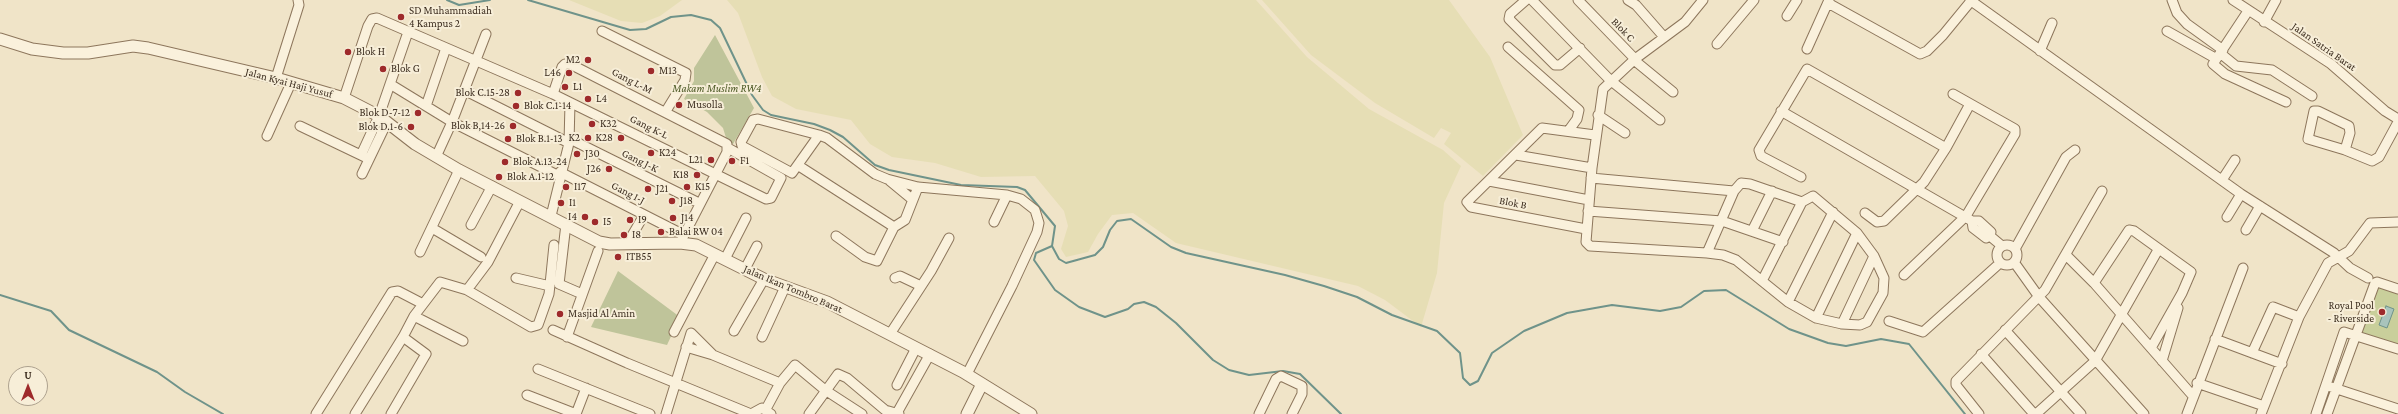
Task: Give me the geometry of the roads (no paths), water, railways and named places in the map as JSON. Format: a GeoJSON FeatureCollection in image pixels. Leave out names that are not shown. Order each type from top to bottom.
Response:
{"type":"FeatureCollection","features":[{"type":"Feature","properties":{"kind":"street"},"geometry":{"type":"LineString","coordinates":[[276,78],[299,5],[298,0]]}},
{"type":"Feature","properties":{"kind":"street"},"geometry":{"type":"LineString","coordinates":[[1526,0],[1510,14],[1509,19],[1555,65],[1560,65],[1580,48]]}},
{"type":"Feature","properties":{"kind":"street"},"geometry":{"type":"LineString","coordinates":[[1532,0],[1610,80],[1660,120]]}},
{"type":"Feature","properties":{"kind":"street","name":"Blok C"},"geometry":{"type":"LineString","coordinates":[[1578,0],[1635,59],[1673,92]]}},
{"type":"Feature","properties":{"kind":"street"},"geometry":{"type":"LineString","coordinates":[[1628,0],[1636,5],[1664,37]]}},
{"type":"Feature","properties":{"kind":"street"},"geometry":{"type":"LineString","coordinates":[[1703,0],[1692,16],[1635,59],[1610,80],[1603,89],[1595,135],[1586,243],[1590,246],[1723,255],[1736,260],[1762,281],[1788,302],[1816,318],[1842,324],[1860,325],[1867,322],[1883,292],[1884,278],[1874,256],[1857,233],[1814,197],[1802,202],[1762,281]]}},
{"type":"Feature","properties":{"kind":"street"},"geometry":{"type":"LineString","coordinates":[[1716,44],[1754,0]]}},
{"type":"Feature","properties":{"kind":"street"},"geometry":{"type":"LineString","coordinates":[[1788,16],[1797,0]]}},
{"type":"Feature","properties":{"kind":"street"},"geometry":{"type":"LineString","coordinates":[[1807,49],[1829,2],[1920,54],[1926,51],[1943,35],[1970,0],[2241,194],[2340,257],[2350,268],[2368,278]]}},
{"type":"Feature","properties":{"kind":"street"},"geometry":{"type":"LineString","coordinates":[[2172,0],[2179,16],[2220,54],[2236,66],[2272,70],[2312,96]]}},
{"type":"Feature","properties":{"kind":"street","name":"Jalan Satria Barat"},"geometry":{"type":"LineString","coordinates":[[2235,0],[2264,22],[2331,64],[2385,111],[2398,120]]}},
{"type":"Feature","properties":{"kind":"street"},"geometry":{"type":"LineString","coordinates":[[2264,22],[2276,0]]}},
{"type":"Feature","properties":{"kind":"street"},"geometry":{"type":"LineString","coordinates":[[2248,10],[2213,64],[2225,74],[2286,102]]}},
{"type":"Feature","properties":{"kind":"street","name":"Gang K-L"},"geometry":{"type":"LineString","coordinates":[[344,98],[371,20],[379,18],[408,32],[476,59],[553,94],[766,199],[773,196],[782,181],[778,175],[727,146]]}},
{"type":"Feature","properties":{"kind":"street"},"geometry":{"type":"LineString","coordinates":[[2040,51],[2052,23]]}},
{"type":"Feature","properties":{"kind":"street"},"geometry":{"type":"LineString","coordinates":[[602,31],[679,68],[686,73],[686,80],[666,112]]}},
{"type":"Feature","properties":{"kind":"street"},"geometry":{"type":"LineString","coordinates":[[2167,31],[2220,54]]}},
{"type":"Feature","properties":{"kind":"street"},"geometry":{"type":"LineString","coordinates":[[362,174],[365,157],[383,119],[390,84],[408,32]]}},
{"type":"Feature","properties":{"kind":"street"},"geometry":{"type":"LineString","coordinates":[[436,157],[452,122],[486,34]]}},
{"type":"Feature","properties":{"kind":"street","name":"Jalan Kyai Haji Yusuf"},"geometry":{"type":"LineString","coordinates":[[0,38],[32,49],[63,53],[81,53],[140,47],[276,78],[344,98],[383,119],[415,144],[436,157],[551,216]]}},
{"type":"Feature","properties":{"kind":"street"},"geometry":{"type":"LineString","coordinates":[[1508,46],[1579,110],[1577,119],[1569,130]]}},
{"type":"Feature","properties":{"kind":"street"},"geometry":{"type":"LineString","coordinates":[[426,106],[446,48]]}},
{"type":"Feature","properties":{"kind":"street","name":"Gang L-M"},"geometry":{"type":"LineString","coordinates":[[553,94],[562,67],[568,64],[666,112],[727,146]]}},
{"type":"Feature","properties":{"kind":"street"},"geometry":{"type":"LineString","coordinates":[[1801,177],[1761,156],[1759,152],[1804,71],[1808,69],[1946,148]]}},
{"type":"Feature","properties":{"kind":"street"},"geometry":{"type":"LineString","coordinates":[[266,136],[291,83]]}},
{"type":"Feature","properties":{"kind":"street","name":"Gang I-J"},"geometry":{"type":"LineString","coordinates":[[390,84],[452,122],[644,215],[682,239]]}},
{"type":"Feature","properties":{"kind":"street","name":"Gang J-K"},"geometry":{"type":"LineString","coordinates":[[464,90],[699,203]]}},
{"type":"Feature","properties":{"kind":"street"},"geometry":{"type":"LineString","coordinates":[[1904,275],[1969,218],[2015,131],[2014,128],[1953,94]]}},
{"type":"Feature","properties":{"kind":"street"},"geometry":{"type":"LineString","coordinates":[[551,216],[569,141],[570,103]]}},
{"type":"Feature","properties":{"kind":"street"},"geometry":{"type":"LineString","coordinates":[[1865,213],[1877,222],[1882,222],[1917,188],[1929,175],[1946,148],[1970,104]]}},
{"type":"Feature","properties":{"kind":"street"},"geometry":{"type":"LineString","coordinates":[[1781,110],[1969,218],[1979,221],[1991,232],[1990,236],[2002,246]]}},
{"type":"Feature","properties":{"kind":"street"},"geometry":{"type":"LineString","coordinates":[[2345,150],[2350,127],[2318,111],[2314,111],[2308,139],[2345,150],[2368,160],[2375,161],[2398,120]]}},
{"type":"Feature","properties":{"kind":"street"},"geometry":{"type":"LineString","coordinates":[[1598,115],[1625,133]]}},
{"type":"Feature","properties":{"kind":"street"},"geometry":{"type":"LineString","coordinates":[[819,135],[799,166],[790,173],[742,146],[742,137],[753,120],[758,119],[819,135],[834,142],[875,174],[887,179],[918,187],[1007,195],[1021,199],[1030,205],[1038,216],[1039,223],[1012,286],[967,374]]}},
{"type":"Feature","properties":{"kind":"street"},"geometry":{"type":"LineString","coordinates":[[300,126],[365,157]]}},
{"type":"Feature","properties":{"kind":"street","name":"Blok B"},"geometry":{"type":"LineString","coordinates":[[1586,229],[1470,207],[1468,204],[1469,198],[1489,181],[1542,128],[1569,130],[1595,135]]}},
{"type":"Feature","properties":{"kind":"street"},"geometry":{"type":"LineString","coordinates":[[682,239],[699,203],[716,174],[727,146]]}},
{"type":"Feature","properties":{"kind":"street"},"geometry":{"type":"LineString","coordinates":[[2000,263],[2007,265],[2014,262],[2017,258],[2015,248],[2066,157],[2075,150]]}},
{"type":"Feature","properties":{"kind":"street"},"geometry":{"type":"LineString","coordinates":[[1516,155],[1592,168]]}},
{"type":"Feature","properties":{"kind":"street"},"geometry":{"type":"LineString","coordinates":[[2222,180],[2234,160]]}},
{"type":"Feature","properties":{"kind":"street"},"geometry":{"type":"LineString","coordinates":[[799,166],[894,227]]}},
{"type":"Feature","properties":{"kind":"street"},"geometry":{"type":"LineString","coordinates":[[420,252],[459,170]]}},
{"type":"Feature","properties":{"kind":"street"},"geometry":{"type":"LineString","coordinates":[[1591,178],[1734,191]]}},
{"type":"Feature","properties":{"kind":"street"},"geometry":{"type":"LineString","coordinates":[[887,179],[913,200]]}},
{"type":"Feature","properties":{"kind":"street","name":"Blok B"},"geometry":{"type":"LineString","coordinates":[[1489,181],[1589,200]]}},
{"type":"Feature","properties":{"kind":"street"},"geometry":{"type":"LineString","coordinates":[[1707,253],[1734,191],[1744,182],[1802,202]]}},
{"type":"Feature","properties":{"kind":"street"},"geometry":{"type":"LineString","coordinates":[[471,225],[492,186]]}},
{"type":"Feature","properties":{"kind":"street"},"geometry":{"type":"LineString","coordinates":[[836,236],[875,261],[880,256],[894,227],[905,220],[918,187]]}},
{"type":"Feature","properties":{"kind":"street"},"geometry":{"type":"LineString","coordinates":[[1752,231],[1772,191]]}},
{"type":"Feature","properties":{"kind":"street"},"geometry":{"type":"LineString","coordinates":[[1979,414],[1956,383],[1981,354],[2039,297],[2048,286],[2102,191]]}},
{"type":"Feature","properties":{"kind":"street"},"geometry":{"type":"LineString","coordinates":[[2227,217],[2241,194]]}},
{"type":"Feature","properties":{"kind":"street"},"geometry":{"type":"LineString","coordinates":[[994,222],[1007,195]]}},
{"type":"Feature","properties":{"kind":"street"},"geometry":{"type":"LineString","coordinates":[[467,290],[488,262],[520,201]]}},
{"type":"Feature","properties":{"kind":"street"},"geometry":{"type":"LineString","coordinates":[[2246,230],[2260,206]]}},
{"type":"Feature","properties":{"kind":"street"},"geometry":{"type":"LineString","coordinates":[[1588,211],[1722,221],[1783,242]]}},
{"type":"Feature","properties":{"kind":"street"},"geometry":{"type":"LineString","coordinates":[[1788,302],[1833,212]]}},
{"type":"Feature","properties":{"kind":"street"},"geometry":{"type":"LineString","coordinates":[[627,244],[644,215]]}},
{"type":"Feature","properties":{"kind":"street","name":"Jalan Ikan Tombro Barat"},"geometry":{"type":"LineString","coordinates":[[551,216],[603,244],[627,244],[682,239],[764,279],[827,302],[967,374],[1031,414]]}},
{"type":"Feature","properties":{"kind":"street"},"geometry":{"type":"LineString","coordinates":[[674,332],[746,218]]}},
{"type":"Feature","properties":{"kind":"street"},"geometry":{"type":"LineString","coordinates":[[2197,383],[2262,410],[2282,364],[2299,317],[2328,264],[2349,251],[2370,223],[2398,222]]}},
{"type":"Feature","properties":{"kind":"street"},"geometry":{"type":"LineString","coordinates":[[566,224],[559,284],[582,294]]}},
{"type":"Feature","properties":{"kind":"street"},"geometry":{"type":"LineString","coordinates":[[432,228],[481,257]]}},
{"type":"Feature","properties":{"kind":"street"},"geometry":{"type":"LineString","coordinates":[[2094,283],[2128,230],[2134,231],[2158,250],[2192,272],[2151,348]]}},
{"type":"Feature","properties":{"kind":"street"},"geometry":{"type":"LineString","coordinates":[[1816,318],[1857,233]]}},
{"type":"Feature","properties":{"kind":"street"},"geometry":{"type":"LineString","coordinates":[[890,334],[921,286],[949,238]]}},
{"type":"Feature","properties":{"kind":"street"},"geometry":{"type":"LineString","coordinates":[[355,414],[403,338],[414,316],[440,282],[467,290],[500,311],[533,327],[539,324],[550,286],[554,245]]}},
{"type":"Feature","properties":{"kind":"street"},"geometry":{"type":"LineString","coordinates":[[2000,263],[1996,254],[2002,246],[2009,245],[2015,248]]}},
{"type":"Feature","properties":{"kind":"street"},"geometry":{"type":"LineString","coordinates":[[745,270],[757,246]]}},
{"type":"Feature","properties":{"kind":"street"},"geometry":{"type":"LineString","coordinates":[[1981,354],[2035,414],[2095,361],[2122,316],[2158,250]]}},
{"type":"Feature","properties":{"kind":"street"},"geometry":{"type":"LineString","coordinates":[[567,337],[598,251]]}},
{"type":"Feature","properties":{"kind":"street"},"geometry":{"type":"LineString","coordinates":[[2066,255],[2094,283],[2193,396]]}},
{"type":"Feature","properties":{"kind":"street"},"geometry":{"type":"LineString","coordinates":[[1842,324],[1874,256]]}},
{"type":"Feature","properties":{"kind":"street"},"geometry":{"type":"LineString","coordinates":[[2014,262],[2039,297],[2144,414]]}},
{"type":"Feature","properties":{"kind":"street"},"geometry":{"type":"LineString","coordinates":[[1889,321],[1922,332],[2000,263]]}},
{"type":"Feature","properties":{"kind":"street"},"geometry":{"type":"LineString","coordinates":[[2187,414],[2197,383],[2243,268]]}},
{"type":"Feature","properties":{"kind":"street"},"geometry":{"type":"LineString","coordinates":[[895,278],[899,275],[921,286]]}},
{"type":"Feature","properties":{"kind":"street"},"geometry":{"type":"LineString","coordinates":[[516,278],[550,286]]}},
{"type":"Feature","properties":{"kind":"street"},"geometry":{"type":"LineString","coordinates":[[734,331],[764,279]]}},
{"type":"Feature","properties":{"kind":"street"},"geometry":{"type":"LineString","coordinates":[[2327,414],[2375,282],[2398,289]]}},
{"type":"Feature","properties":{"kind":"street"},"geometry":{"type":"LineString","coordinates":[[762,337],[784,287]]}},
{"type":"Feature","properties":{"kind":"street"},"geometry":{"type":"LineString","coordinates":[[316,414],[392,292],[398,291],[423,304]]}},
{"type":"Feature","properties":{"kind":"street"},"geometry":{"type":"LineString","coordinates":[[2162,361],[2182,293]]}},
{"type":"Feature","properties":{"kind":"street"},"geometry":{"type":"LineString","coordinates":[[2252,353],[2273,307],[2299,317]]}},
{"type":"Feature","properties":{"kind":"street"},"geometry":{"type":"LineString","coordinates":[[414,316],[463,341]]}},
{"type":"Feature","properties":{"kind":"street"},"geometry":{"type":"LineString","coordinates":[[553,330],[751,414],[758,409],[768,412],[780,383],[795,365],[825,390],[862,414]]}},
{"type":"Feature","properties":{"kind":"street"},"geometry":{"type":"LineString","coordinates":[[2005,330],[2081,414]]}},
{"type":"Feature","properties":{"kind":"street"},"geometry":{"type":"LineString","coordinates":[[666,414],[675,382],[692,333],[713,355]]}},
{"type":"Feature","properties":{"kind":"street"},"geometry":{"type":"LineString","coordinates":[[2316,414],[2344,333],[2355,335],[2398,349]]}},
{"type":"Feature","properties":{"kind":"street"},"geometry":{"type":"LineString","coordinates":[[391,414],[426,354],[403,338]]}},
{"type":"Feature","properties":{"kind":"street"},"geometry":{"type":"LineString","coordinates":[[2215,339],[2282,364]]}},
{"type":"Feature","properties":{"kind":"street"},"geometry":{"type":"LineString","coordinates":[[686,348],[713,355],[780,383]]}},
{"type":"Feature","properties":{"kind":"street"},"geometry":{"type":"LineString","coordinates":[[897,385],[916,348]]}},
{"type":"Feature","properties":{"kind":"street"},"geometry":{"type":"LineString","coordinates":[[809,414],[837,375],[841,375],[885,412],[898,414],[930,354]]}},
{"type":"Feature","properties":{"kind":"street"},"geometry":{"type":"LineString","coordinates":[[538,369],[650,414]]}},
{"type":"Feature","properties":{"kind":"street"},"geometry":{"type":"LineString","coordinates":[[1259,414],[1276,379],[1281,376],[1302,386],[1302,394],[1292,414]]}},
{"type":"Feature","properties":{"kind":"street"},"geometry":{"type":"LineString","coordinates":[[967,414],[982,384]]}},
{"type":"Feature","properties":{"kind":"street"},"geometry":{"type":"LineString","coordinates":[[2326,385],[2398,409]]}},
{"type":"Feature","properties":{"kind":"street"},"geometry":{"type":"LineString","coordinates":[[527,395],[576,414],[586,388]]}},
{"type":"Feature","properties":{"kind":"water"},"geometry":{"type":"Polygon","coordinates":[[[2386,306],[2394,309],[2387,328],[2379,325],[2386,306]]]}},
{"type":"Feature","properties":{"kind":"waterway"},"geometry":{"type":"LineString","coordinates":[[447,0],[459,5],[490,0]]}},
{"type":"Feature","properties":{"kind":"waterway"},"geometry":{"type":"LineString","coordinates":[[528,0],[630,30],[646,29],[671,17],[691,15],[711,20],[720,28],[752,95],[763,110],[771,115],[814,124],[830,130],[843,137],[875,165],[889,170],[961,185],[1017,187],[1025,190],[1055,226],[1052,246],[1059,259],[1066,263],[1095,255],[1103,247],[1110,230],[1117,221],[1131,219],[1171,247],[1186,253],[1285,275],[1324,286],[1357,297],[1392,315],[1437,331],[1460,353],[1463,378],[1470,385],[1478,381],[1492,353],[1524,331],[1567,313],[1612,305],[1660,311],[1681,307],[1704,291],[1726,290],[1789,329],[1828,343],[1846,346],[1881,339],[1909,344],[1965,414]]}},
{"type":"Feature","properties":{"kind":"waterway"},"geometry":{"type":"LineString","coordinates":[[1052,246],[1036,253],[1034,260],[1055,290],[1079,307],[1105,317],[1128,309],[1134,304],[1144,302],[1156,307],[1176,323],[1213,360],[1229,370],[1249,375],[1283,371],[1300,374],[1341,414]]}},
{"type":"Feature","properties":{"kind":"waterway"},"geometry":{"type":"LineString","coordinates":[[0,295],[51,311],[69,330],[157,372],[185,392],[223,414]]}},
{"type":"Feature","properties":{"kind":"place","name":"SD Muhammadiah 4 Kampus 2"},"geometry":{"type":"Point","coordinates":[401,17]}},
{"type":"Feature","properties":{"kind":"place","name":"Blok H"},"geometry":{"type":"Point","coordinates":[348,52]}},
{"type":"Feature","properties":{"kind":"place","name":"M2"},"geometry":{"type":"Point","coordinates":[588,60]}},
{"type":"Feature","properties":{"kind":"place","name":"Blok G"},"geometry":{"type":"Point","coordinates":[383,69]}},
{"type":"Feature","properties":{"kind":"place","name":"M13"},"geometry":{"type":"Point","coordinates":[651,71]}},
{"type":"Feature","properties":{"kind":"place","name":"L46"},"geometry":{"type":"Point","coordinates":[569,73]}},
{"type":"Feature","properties":{"kind":"place","name":"L1"},"geometry":{"type":"Point","coordinates":[565,87]}},
{"type":"Feature","properties":{"kind":"place","name":"Blok C.15-28"},"geometry":{"type":"Point","coordinates":[518,93]}},
{"type":"Feature","properties":{"kind":"place","name":"L4"},"geometry":{"type":"Point","coordinates":[588,99]}},
{"type":"Feature","properties":{"kind":"place","name":"Musolla"},"geometry":{"type":"Point","coordinates":[679,105]}},
{"type":"Feature","properties":{"kind":"place","name":"Blok C.1-14"},"geometry":{"type":"Point","coordinates":[516,106]}},
{"type":"Feature","properties":{"kind":"place","name":"Blok D-7-12"},"geometry":{"type":"Point","coordinates":[418,113]}},
{"type":"Feature","properties":{"kind":"place","name":"K32"},"geometry":{"type":"Point","coordinates":[592,124]}},
{"type":"Feature","properties":{"kind":"place","name":"Blok B,14-26"},"geometry":{"type":"Point","coordinates":[513,126]}},
{"type":"Feature","properties":{"kind":"place","name":"Blok D.1-6"},"geometry":{"type":"Point","coordinates":[411,127]}},
{"type":"Feature","properties":{"kind":"place","name":"K2"},"geometry":{"type":"Point","coordinates":[588,138]}},
{"type":"Feature","properties":{"kind":"place","name":"K28"},"geometry":{"type":"Point","coordinates":[621,138]}},
{"type":"Feature","properties":{"kind":"place","name":"Blok B.1-13"},"geometry":{"type":"Point","coordinates":[508,139]}},
{"type":"Feature","properties":{"kind":"place","name":"K24"},"geometry":{"type":"Point","coordinates":[651,153]}},
{"type":"Feature","properties":{"kind":"place","name":"J30"},"geometry":{"type":"Point","coordinates":[577,154]}},
{"type":"Feature","properties":{"kind":"place","name":"L21"},"geometry":{"type":"Point","coordinates":[711,160]}},
{"type":"Feature","properties":{"kind":"place","name":"F1"},"geometry":{"type":"Point","coordinates":[732,161]}},
{"type":"Feature","properties":{"kind":"place","name":"Blok A.13-24"},"geometry":{"type":"Point","coordinates":[505,162]}},
{"type":"Feature","properties":{"kind":"place","name":"J26"},"geometry":{"type":"Point","coordinates":[609,169]}},
{"type":"Feature","properties":{"kind":"place","name":"K18"},"geometry":{"type":"Point","coordinates":[697,175]}},
{"type":"Feature","properties":{"kind":"place","name":"Blok A.1-12"},"geometry":{"type":"Point","coordinates":[499,177]}},
{"type":"Feature","properties":{"kind":"place","name":"I17"},"geometry":{"type":"Point","coordinates":[566,187]}},
{"type":"Feature","properties":{"kind":"place","name":"K15"},"geometry":{"type":"Point","coordinates":[687,187]}},
{"type":"Feature","properties":{"kind":"place","name":"J21"},"geometry":{"type":"Point","coordinates":[648,189]}},
{"type":"Feature","properties":{"kind":"place","name":"J18"},"geometry":{"type":"Point","coordinates":[672,201]}},
{"type":"Feature","properties":{"kind":"place","name":"I1"},"geometry":{"type":"Point","coordinates":[561,203]}},
{"type":"Feature","properties":{"kind":"place","name":"I4"},"geometry":{"type":"Point","coordinates":[585,217]}},
{"type":"Feature","properties":{"kind":"place","name":"J14"},"geometry":{"type":"Point","coordinates":[673,218]}},
{"type":"Feature","properties":{"kind":"place","name":"I9"},"geometry":{"type":"Point","coordinates":[630,220]}},
{"type":"Feature","properties":{"kind":"place","name":"I5"},"geometry":{"type":"Point","coordinates":[595,222]}},
{"type":"Feature","properties":{"kind":"place","name":"Balai RW 04"},"geometry":{"type":"Point","coordinates":[661,232]}},
{"type":"Feature","properties":{"kind":"place","name":"I8"},"geometry":{"type":"Point","coordinates":[624,235]}},
{"type":"Feature","properties":{"kind":"place","name":"ITB55"},"geometry":{"type":"Point","coordinates":[618,257]}},
{"type":"Feature","properties":{"kind":"place","name":"Royal Pool - Riverside"},"geometry":{"type":"Point","coordinates":[2382,312]}},
{"type":"Feature","properties":{"kind":"place","name":"Masjid Al Amin"},"geometry":{"type":"Point","coordinates":[560,314]}},
{"type":"Feature","properties":{"kind":"park label","name":"Makam Muslim RW4"},"geometry":{"type":"Point","coordinates":[717,89]}}]}
